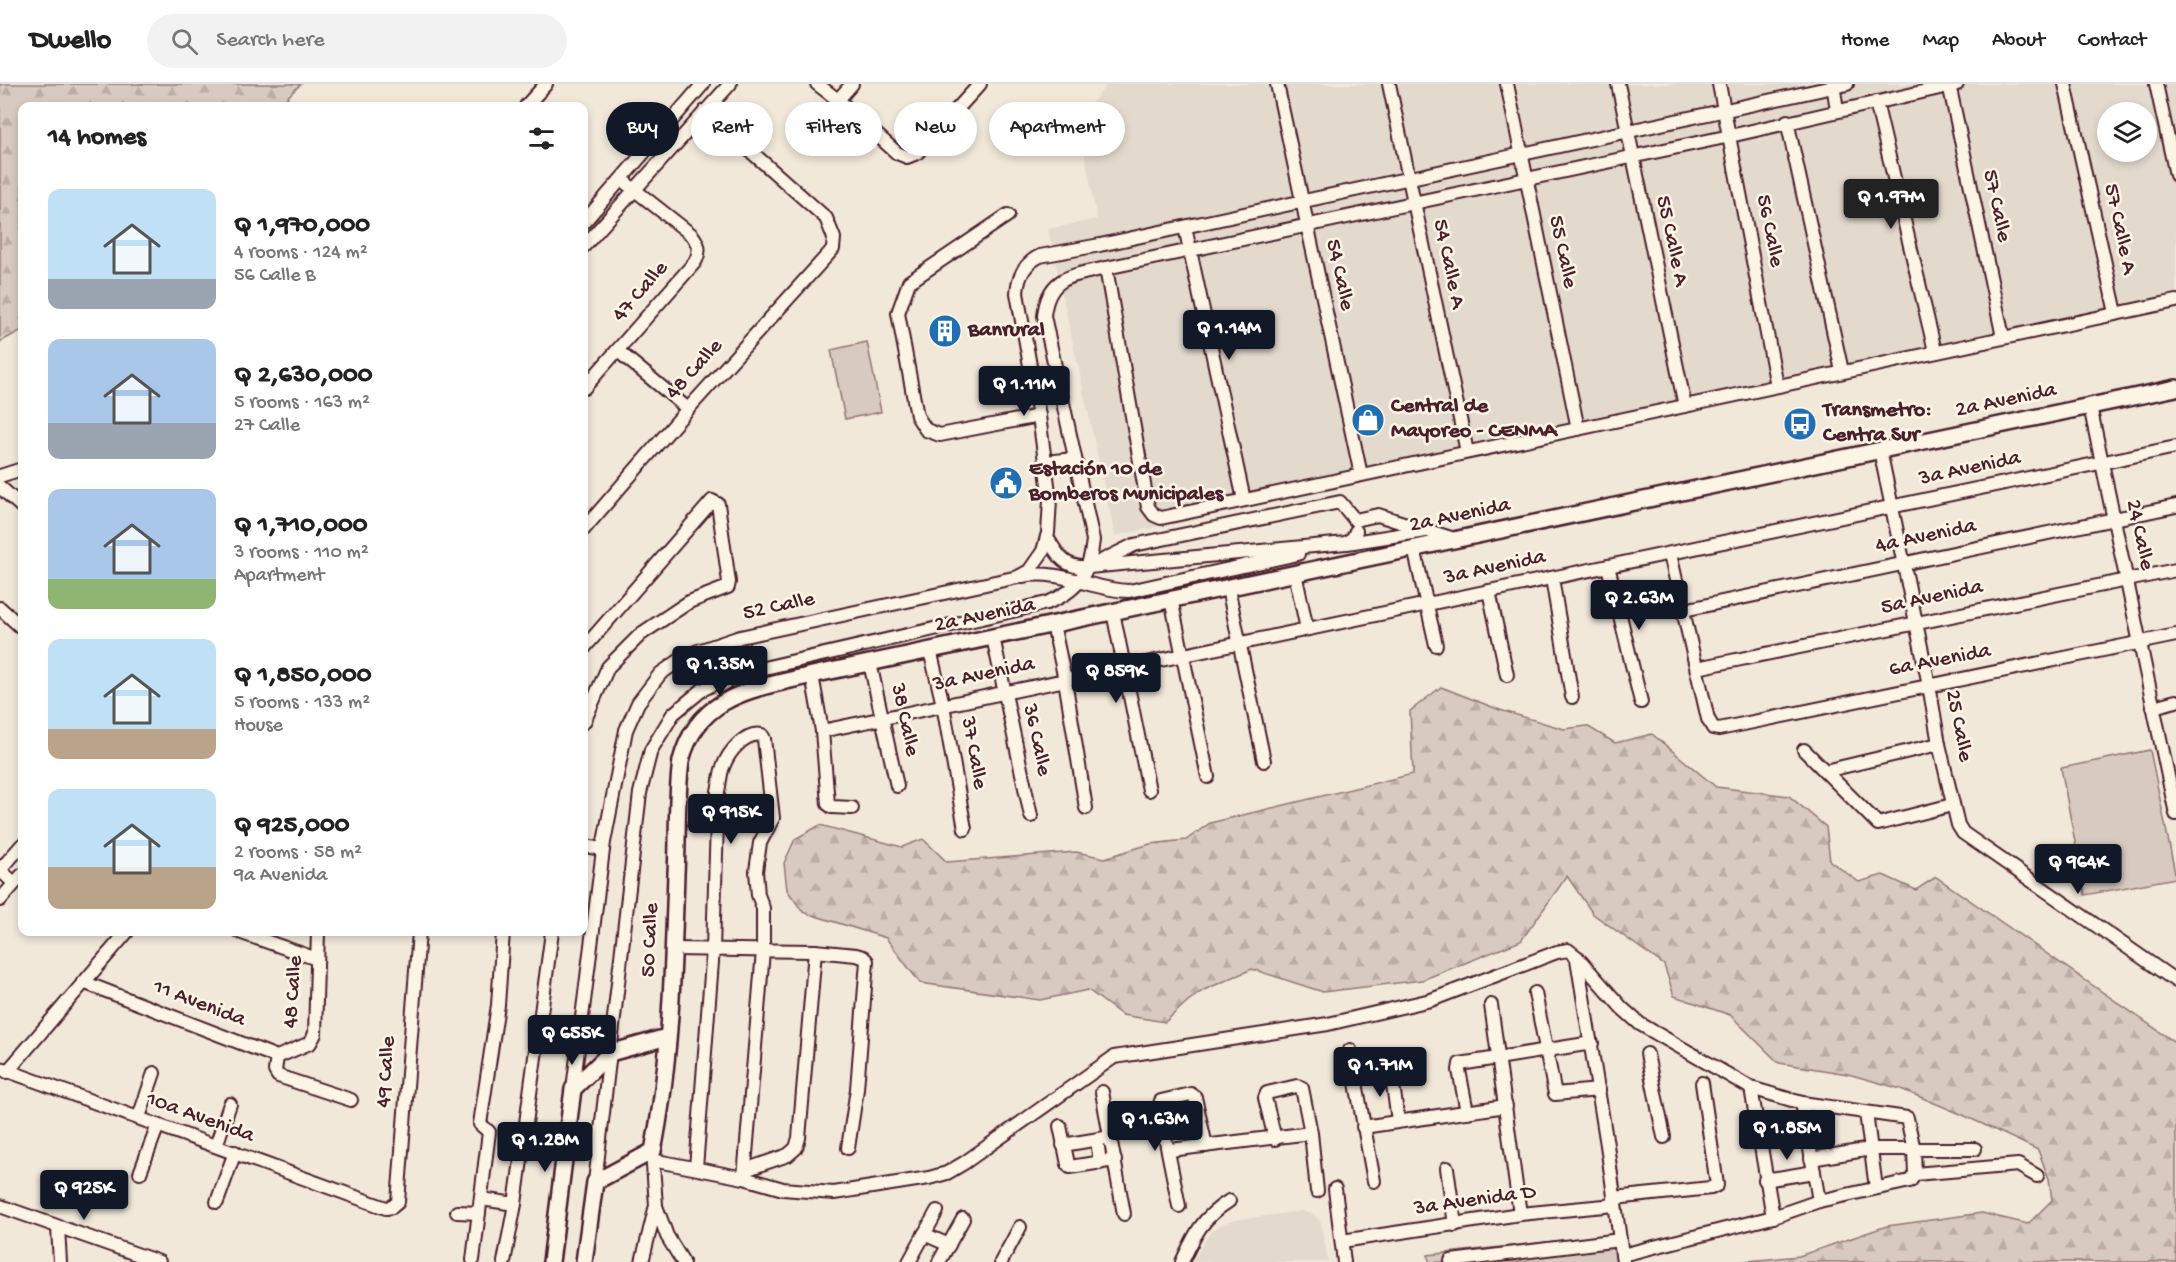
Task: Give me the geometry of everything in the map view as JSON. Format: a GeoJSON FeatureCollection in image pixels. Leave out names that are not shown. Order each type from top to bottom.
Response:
{"type":"FeatureCollection","features":[{"type":"Feature","properties":{"kind":"main road","name":"2a Avenida"},"geometry":{"type":"LineString","coordinates":[[754,689],[2176,388]]}},
{"type":"Feature","properties":{"kind":"main road","name":"50 Calle"},"geometry":{"type":"LineString","coordinates":[[652,1155],[661,1110],[674,949],[680,771],[683,752],[693,730],[714,707],[730,697],[754,689]]}},
{"type":"Feature","properties":{"kind":"main road"},"geometry":{"type":"LineString","coordinates":[[551,1262],[573,1089],[610,1053],[667,1037]]}},
{"type":"Feature","properties":{"kind":"main road"},"geometry":{"type":"LineString","coordinates":[[584,1262],[595,1182],[652,1155]]}},
{"type":"Feature","properties":{"kind":"street"},"geometry":{"type":"LineString","coordinates":[[530,102],[546,84]]}},
{"type":"Feature","properties":{"kind":"street"},"geometry":{"type":"LineString","coordinates":[[588,218],[703,84]]}},
{"type":"Feature","properties":{"kind":"street"},"geometry":{"type":"LineString","coordinates":[[713,102],[730,84]]}},
{"type":"Feature","properties":{"kind":"street"},"geometry":{"type":"LineString","coordinates":[[817,84],[897,153],[907,157],[917,153],[980,84]]}},
{"type":"Feature","properties":{"kind":"street"},"geometry":{"type":"LineString","coordinates":[[838,100],[852,84]]}},
{"type":"Feature","properties":{"kind":"street","name":"54 Calle"},"geometry":{"type":"LineString","coordinates":[[1277,84],[1360,475]]}},
{"type":"Feature","properties":{"kind":"street","name":"54 Calle A"},"geometry":{"type":"LineString","coordinates":[[1389,84],[1467,452]]}},
{"type":"Feature","properties":{"kind":"street","name":"55 Calle"},"geometry":{"type":"LineString","coordinates":[[1507,84],[1578,429]]}},
{"type":"Feature","properties":{"kind":"street","name":"55 Calle A"},"geometry":{"type":"LineString","coordinates":[[1618,84],[1685,406]]}},
{"type":"Feature","properties":{"kind":"street","name":"56 Calle"},"geometry":{"type":"LineString","coordinates":[[1719,84],[1777,386]]}},
{"type":"Feature","properties":{"kind":"street"},"geometry":{"type":"LineString","coordinates":[[1018,577],[1029,571],[1037,562],[1047,537],[1050,500],[1039,416],[1018,308],[1017,284],[1030,260],[1040,256],[1628,132],[1833,85],[1847,84]]}},
{"type":"Feature","properties":{"kind":"street","name":"57 Calle A"},"geometry":{"type":"LineString","coordinates":[[2065,84],[2115,312]]}},
{"type":"Feature","properties":{"kind":"street"},"geometry":{"type":"LineString","coordinates":[[2156,84],[2176,175]]}},
{"type":"Feature","properties":{"kind":"street"},"geometry":{"type":"LineString","coordinates":[[1833,85],[1837,110]]}},
{"type":"Feature","properties":{"kind":"street"},"geometry":{"type":"LineString","coordinates":[[1089,567],[1093,540],[1044,316],[1047,295],[1057,283],[1066,278],[1106,268],[1730,136],[1951,85]]}},
{"type":"Feature","properties":{"kind":"street","name":"57 Calle"},"geometry":{"type":"LineString","coordinates":[[1951,85],[2003,337]]}},
{"type":"Feature","properties":{"kind":"street"},"geometry":{"type":"LineString","coordinates":[[1876,102],[1935,351]]}},
{"type":"Feature","properties":{"kind":"street"},"geometry":{"type":"LineString","coordinates":[[1787,121],[1842,371]]}},
{"type":"Feature","properties":{"kind":"street"},"geometry":{"type":"LineString","coordinates":[[588,241],[691,126]]}},
{"type":"Feature","properties":{"kind":"street","name":"48 Calle"},"geometry":{"type":"LineString","coordinates":[[588,524],[688,409],[833,249],[834,238],[826,218],[756,156]]}},
{"type":"Feature","properties":{"kind":"street"},"geometry":{"type":"LineString","coordinates":[[622,180],[634,189]]}},
{"type":"Feature","properties":{"kind":"street","name":"47 Calle"},"geometry":{"type":"LineString","coordinates":[[588,384],[699,255],[699,247],[692,235],[634,189]]}},
{"type":"Feature","properties":{"kind":"street"},"geometry":{"type":"LineString","coordinates":[[1008,215],[909,282],[898,313],[917,416],[926,430],[940,435],[1039,416]]}},
{"type":"Feature","properties":{"kind":"street"},"geometry":{"type":"LineString","coordinates":[[1185,227],[1244,500]]}},
{"type":"Feature","properties":{"kind":"street"},"geometry":{"type":"LineString","coordinates":[[1106,268],[1148,507],[1154,515],[1161,518],[2115,312],[2176,301]]}},
{"type":"Feature","properties":{"kind":"street"},"geometry":{"type":"LineString","coordinates":[[618,351],[688,409]]}},
{"type":"Feature","properties":{"kind":"street","name":"24 Calle"},"geometry":{"type":"LineString","coordinates":[[2090,406],[2153,707],[2171,763],[2176,814]]}},
{"type":"Feature","properties":{"kind":"street","name":"3a Avenida"},"geometry":{"type":"LineString","coordinates":[[822,731],[2176,447]]}},
{"type":"Feature","properties":{"kind":"street","name":"25 Calle"},"geometry":{"type":"LineString","coordinates":[[1880,450],[1929,685],[1939,744],[1958,825],[1963,833],[2176,981]]}},
{"type":"Feature","properties":{"kind":"street"},"geometry":{"type":"LineString","coordinates":[[1045,462],[1074,459]]}},
{"type":"Feature","properties":{"kind":"street"},"geometry":{"type":"LineString","coordinates":[[0,476],[18,470]]}},
{"type":"Feature","properties":{"kind":"street"},"geometry":{"type":"LineString","coordinates":[[0,488],[18,504]]}},
{"type":"Feature","properties":{"kind":"street"},"geometry":{"type":"LineString","coordinates":[[588,643],[712,501],[716,502],[728,587],[689,602],[641,634],[608,667],[588,713]]}},
{"type":"Feature","properties":{"kind":"street"},"geometry":{"type":"LineString","coordinates":[[595,1182],[640,793],[651,750],[673,714],[702,690],[729,676],[1047,603],[1060,598],[1078,582],[1089,567],[1134,545],[1340,502],[1355,520],[1378,515],[1456,540]]}},
{"type":"Feature","properties":{"kind":"street","name":"4a Avenida"},"geometry":{"type":"LineString","coordinates":[[1684,610],[2176,506]]}},
{"type":"Feature","properties":{"kind":"street"},"geometry":{"type":"LineString","coordinates":[[1346,543],[1353,538],[1356,531]]}},
{"type":"Feature","properties":{"kind":"street"},"geometry":{"type":"LineString","coordinates":[[1047,537],[1056,553],[1077,568],[1346,543],[1428,531]]}},
{"type":"Feature","properties":{"kind":"street","name":"52 Calle"},"geometry":{"type":"LineString","coordinates":[[573,1089],[603,849],[626,730],[638,703],[660,674],[698,651],[740,637],[1018,577],[1056,574],[1112,591],[1129,591],[1346,543]]}},
{"type":"Feature","properties":{"kind":"street"},"geometry":{"type":"LineString","coordinates":[[1414,548],[1436,645]]}},
{"type":"Feature","properties":{"kind":"street"},"geometry":{"type":"LineString","coordinates":[[1670,554],[1697,668]]}},
{"type":"Feature","properties":{"kind":"street"},"geometry":{"type":"LineString","coordinates":[[1608,566],[1641,702]]}},
{"type":"Feature","properties":{"kind":"street","name":"5a Avenida"},"geometry":{"type":"LineString","coordinates":[[1697,668],[2176,570]]}},
{"type":"Feature","properties":{"kind":"street"},"geometry":{"type":"LineString","coordinates":[[1295,573],[1306,629]]}},
{"type":"Feature","properties":{"kind":"street"},"geometry":{"type":"LineString","coordinates":[[1552,578],[1572,697]]}},
{"type":"Feature","properties":{"kind":"street"},"geometry":{"type":"LineString","coordinates":[[1228,588],[1264,760]]}},
{"type":"Feature","properties":{"kind":"street"},"geometry":{"type":"LineString","coordinates":[[1489,591],[1507,675]]}},
{"type":"Feature","properties":{"kind":"street"},"geometry":{"type":"LineString","coordinates":[[1171,599],[1208,777]]}},
{"type":"Feature","properties":{"kind":"street"},"geometry":{"type":"LineString","coordinates":[[0,608],[18,624]]}},
{"type":"Feature","properties":{"kind":"street"},"geometry":{"type":"LineString","coordinates":[[1113,612],[1149,790]]}},
{"type":"Feature","properties":{"kind":"street"},"geometry":{"type":"LineString","coordinates":[[1053,624],[1065,680],[1086,808]]}},
{"type":"Feature","properties":{"kind":"street","name":"6a Avenida"},"geometry":{"type":"LineString","coordinates":[[1697,668],[1708,719],[1713,728],[1719,729],[2176,635]]}},
{"type":"Feature","properties":{"kind":"street","name":"36 Calle"},"geometry":{"type":"LineString","coordinates":[[993,637],[1031,816]]}},
{"type":"Feature","properties":{"kind":"street","name":"37 Calle"},"geometry":{"type":"LineString","coordinates":[[930,650],[943,705],[965,829]]}},
{"type":"Feature","properties":{"kind":"street","name":"38 Calle"},"geometry":{"type":"LineString","coordinates":[[870,663],[897,786]]}},
{"type":"Feature","properties":{"kind":"street"},"geometry":{"type":"LineString","coordinates":[[812,675],[822,731],[828,804],[832,807],[852,808]]}},
{"type":"Feature","properties":{"kind":"street"},"geometry":{"type":"LineString","coordinates":[[2153,707],[2176,701]]}},
{"type":"Feature","properties":{"kind":"street"},"geometry":{"type":"LineString","coordinates":[[696,1168],[713,949],[718,791],[723,767],[735,747],[757,734],[762,735],[764,739],[773,818],[760,843],[756,871],[758,895],[763,908],[764,951],[744,1174]]}},
{"type":"Feature","properties":{"kind":"street"},"geometry":{"type":"LineString","coordinates":[[1825,771],[1939,744]]}},
{"type":"Feature","properties":{"kind":"street"},"geometry":{"type":"LineString","coordinates":[[1804,750],[1873,822],[1878,824],[1952,805]]}},
{"type":"Feature","properties":{"kind":"street"},"geometry":{"type":"LineString","coordinates":[[588,847],[603,849]]}},
{"type":"Feature","properties":{"kind":"street"},"geometry":{"type":"LineString","coordinates":[[18,850],[0,870],[18,879]]}},
{"type":"Feature","properties":{"kind":"street"},"geometry":{"type":"LineString","coordinates":[[0,900],[18,880]]}},
{"type":"Feature","properties":{"kind":"street"},"geometry":{"type":"LineString","coordinates":[[4,1070],[123,936]]}},
{"type":"Feature","properties":{"kind":"street"},"geometry":{"type":"LineString","coordinates":[[251,936],[317,959]]}},
{"type":"Feature","properties":{"kind":"street","name":"48 Calle"},"geometry":{"type":"LineString","coordinates":[[277,1057],[309,1043],[315,1034],[318,936]]}},
{"type":"Feature","properties":{"kind":"street","name":"49 Calle"},"geometry":{"type":"LineString","coordinates":[[386,1208],[398,1202],[419,936]]}},
{"type":"Feature","properties":{"kind":"street"},"geometry":{"type":"LineString","coordinates":[[473,1260],[489,1132],[480,1124],[498,1005],[503,936]]}},
{"type":"Feature","properties":{"kind":"street"},"geometry":{"type":"LineString","coordinates":[[504,1262],[515,1204],[551,936]]}},
{"type":"Feature","properties":{"kind":"street"},"geometry":{"type":"LineString","coordinates":[[674,949],[815,951],[856,955],[867,961],[857,1089],[848,1148]]}},
{"type":"Feature","properties":{"kind":"street"},"geometry":{"type":"LineString","coordinates":[[652,1155],[696,1168],[744,1174],[783,1189],[834,1193],[929,1178],[947,1173],[964,1163],[1114,1057],[1328,1024],[1431,1000],[1557,952],[1568,950],[1577,957],[1608,993],[1640,1024],[1665,1036],[1751,1088],[1802,1103],[1907,1118],[1914,1150],[1915,1174],[1910,1181],[1819,1202],[1773,1217],[1622,1258],[1592,1043],[1577,957]]}},
{"type":"Feature","properties":{"kind":"street"},"geometry":{"type":"LineString","coordinates":[[744,1174],[788,1155],[796,1148],[799,1138],[815,951]]}},
{"type":"Feature","properties":{"kind":"street","name":"11 Avenida"},"geometry":{"type":"LineString","coordinates":[[83,982],[277,1057]]}},
{"type":"Feature","properties":{"kind":"street"},"geometry":{"type":"LineString","coordinates":[[1535,993],[1555,1094],[1599,1090]]}},
{"type":"Feature","properties":{"kind":"street"},"geometry":{"type":"LineString","coordinates":[[1491,1005],[1520,1214]]}},
{"type":"Feature","properties":{"kind":"street"},"geometry":{"type":"LineString","coordinates":[[1467,1112],[1459,1070],[1460,1064],[1592,1043]]}},
{"type":"Feature","properties":{"kind":"street"},"geometry":{"type":"LineString","coordinates":[[1350,1050],[1374,1181]]}},
{"type":"Feature","properties":{"kind":"street"},"geometry":{"type":"LineString","coordinates":[[1647,1054],[1664,1137]]}},
{"type":"Feature","properties":{"kind":"street"},"geometry":{"type":"LineString","coordinates":[[277,1057],[278,1076],[351,1100]]}},
{"type":"Feature","properties":{"kind":"street","name":"10a Avenida"},"geometry":{"type":"LineString","coordinates":[[4,1070],[386,1208]]}},
{"type":"Feature","properties":{"kind":"street"},"geometry":{"type":"LineString","coordinates":[[1354,1076],[1391,1070],[1398,1121]]}},
{"type":"Feature","properties":{"kind":"street"},"geometry":{"type":"LineString","coordinates":[[139,1117],[154,1073]]}},
{"type":"Feature","properties":{"kind":"street","name":"3a Avenida D"},"geometry":{"type":"LineString","coordinates":[[1342,1241],[1711,1188],[1717,1185],[1702,1083]]}},
{"type":"Feature","properties":{"kind":"street"},"geometry":{"type":"LineString","coordinates":[[1275,1139],[1265,1098],[1267,1093],[1297,1086],[1302,1088],[1311,1133],[1317,1191]]}},
{"type":"Feature","properties":{"kind":"street"},"geometry":{"type":"LineString","coordinates":[[1751,1088],[1773,1217]]}},
{"type":"Feature","properties":{"kind":"street"},"geometry":{"type":"LineString","coordinates":[[1102,1092],[1124,1214]]}},
{"type":"Feature","properties":{"kind":"street"},"geometry":{"type":"LineString","coordinates":[[1179,1206],[1170,1150],[1159,1107],[1161,1101],[1191,1094],[1195,1097],[1206,1146]]}},
{"type":"Feature","properties":{"kind":"street"},"geometry":{"type":"LineString","coordinates":[[1802,1103],[1819,1202]]}},
{"type":"Feature","properties":{"kind":"street"},"geometry":{"type":"LineString","coordinates":[[216,1146],[230,1104]]}},
{"type":"Feature","properties":{"kind":"street"},"geometry":{"type":"LineString","coordinates":[[1363,1127],[1506,1106]]}},
{"type":"Feature","properties":{"kind":"street"},"geometry":{"type":"LineString","coordinates":[[1866,1113],[1876,1188]]}},
{"type":"Feature","properties":{"kind":"street"},"geometry":{"type":"LineString","coordinates":[[140,1173],[158,1125]]}},
{"type":"Feature","properties":{"kind":"street"},"geometry":{"type":"LineString","coordinates":[[1059,1126],[1070,1167],[1115,1160]]}},
{"type":"Feature","properties":{"kind":"street"},"geometry":{"type":"LineString","coordinates":[[1170,1150],[1311,1133]]}},
{"type":"Feature","properties":{"kind":"street"},"geometry":{"type":"LineString","coordinates":[[1063,1145],[1111,1137]]}},
{"type":"Feature","properties":{"kind":"street"},"geometry":{"type":"LineString","coordinates":[[1097,1140],[1101,1163]]}},
{"type":"Feature","properties":{"kind":"street"},"geometry":{"type":"LineString","coordinates":[[1766,1180],[1871,1149],[1975,1149]]}},
{"type":"Feature","properties":{"kind":"street"},"geometry":{"type":"LineString","coordinates":[[217,1202],[235,1152]]}},
{"type":"Feature","properties":{"kind":"street","name":"50 Calle"},"geometry":{"type":"LineString","coordinates":[[642,1262],[656,1205],[652,1155]]}},
{"type":"Feature","properties":{"kind":"street"},"geometry":{"type":"LineString","coordinates":[[1915,1174],[2018,1165],[2037,1176]]}},
{"type":"Feature","properties":{"kind":"street"},"geometry":{"type":"LineString","coordinates":[[1447,1168],[1455,1225]]}},
{"type":"Feature","properties":{"kind":"street"},"geometry":{"type":"LineString","coordinates":[[1335,1189],[1344,1262]]}},
{"type":"Feature","properties":{"kind":"street"},"geometry":{"type":"LineString","coordinates":[[481,1199],[515,1204]]}},
{"type":"Feature","properties":{"kind":"street"},"geometry":{"type":"LineString","coordinates":[[1182,1262],[1198,1229],[1207,1217],[1229,1201]]}},
{"type":"Feature","properties":{"kind":"street"},"geometry":{"type":"LineString","coordinates":[[656,1205],[668,1236],[683,1262]]}},
{"type":"Feature","properties":{"kind":"street"},"geometry":{"type":"LineString","coordinates":[[0,1206],[159,1262]]}},
{"type":"Feature","properties":{"kind":"street"},"geometry":{"type":"LineString","coordinates":[[909,1262],[937,1211]]}},
{"type":"Feature","properties":{"kind":"street"},"geometry":{"type":"LineString","coordinates":[[458,1212],[479,1213]]}},
{"type":"Feature","properties":{"kind":"street"},"geometry":{"type":"LineString","coordinates":[[939,1262],[963,1219]]}},
{"type":"Feature","properties":{"kind":"street"},"geometry":{"type":"LineString","coordinates":[[1001,1262],[1020,1227]]}},
{"type":"Feature","properties":{"kind":"street"},"geometry":{"type":"LineString","coordinates":[[58,1228],[60,1262]]}},
{"type":"Feature","properties":{"kind":"street"},"geometry":{"type":"LineString","coordinates":[[924,1234],[948,1245]]}},
{"type":"Feature","properties":{"kind":"street"},"geometry":{"type":"LineString","coordinates":[[1451,1261],[1620,1240]]}},
{"type":"Feature","properties":{"kind":"shaded area","name":"Central de Mayoreo - CENMA"},"geometry":{"type":"Polygon","coordinates":[[[1108,84],[2176,84],[2176,303],[1115,536],[1048,229],[1097,219],[1085,156],[1125,156],[1125,102],[1093,102],[1108,84]]]}},
{"type":"Feature","properties":{"kind":"shaded area"},"geometry":{"type":"Polygon","coordinates":[[[1302,1211],[1313,1214],[1320,1221],[1328,1262],[1192,1262],[1213,1230],[1223,1224],[1235,1220],[1302,1211]]]}},
{"type":"Feature","properties":{"kind":"green space"},"geometry":{"type":"Polygon","coordinates":[[[0,84],[301,84],[282,102],[18,102],[18,332],[0,342],[0,84]]]}},
{"type":"Feature","properties":{"kind":"green space"},"geometry":{"type":"Polygon","coordinates":[[[867,342],[881,412],[845,419],[831,350],[867,342]]]}},
{"type":"Feature","properties":{"kind":"green space"},"geometry":{"type":"Polygon","coordinates":[[[1441,687],[1500,710],[1564,729],[1587,726],[1615,743],[1652,734],[1716,787],[1789,796],[1826,827],[1830,861],[1859,882],[1883,875],[1916,890],[1936,877],[2176,1043],[2176,1262],[1737,1262],[1799,1256],[1887,1226],[1982,1213],[2028,1224],[2052,1200],[2049,1179],[2038,1150],[1963,1115],[1901,1089],[1848,1074],[1779,1063],[1730,1015],[1674,996],[1664,965],[1593,914],[1567,876],[1521,941],[1422,980],[1323,992],[1252,969],[1204,990],[1165,1022],[1122,1015],[1088,990],[1040,1000],[920,983],[886,938],[803,912],[787,890],[784,863],[795,839],[820,825],[902,847],[923,839],[947,862],[1076,852],[1105,858],[1150,844],[1186,840],[1210,823],[1413,774],[1410,711],[1441,687]]]}},
{"type":"Feature","properties":{"kind":"green space"},"geometry":{"type":"Polygon","coordinates":[[[2150,750],[2176,878],[2085,895],[2061,768],[2150,750]]]}},
{"type":"Feature","properties":{"kind":"green space"},"geometry":{"type":"Polygon","coordinates":[[[1612,1235],[1617,1262],[1429,1262],[1428,1255],[1612,1235]]]}},
{"type":"Feature","properties":{"kind":"place","name":"Banrural"},"geometry":{"type":"Point","coordinates":[945,331]}},
{"type":"Feature","properties":{"kind":"place","name":"Central de Mayoreo - CENMA"},"geometry":{"type":"Point","coordinates":[1368,420]}},
{"type":"Feature","properties":{"kind":"place","name":"Transmetro: Centra Sur"},"geometry":{"type":"Point","coordinates":[1800,424]}},
{"type":"Feature","properties":{"kind":"place","name":"Estación 10 de Bomberos Municipales"},"geometry":{"type":"Point","coordinates":[1006,483]}}]}
